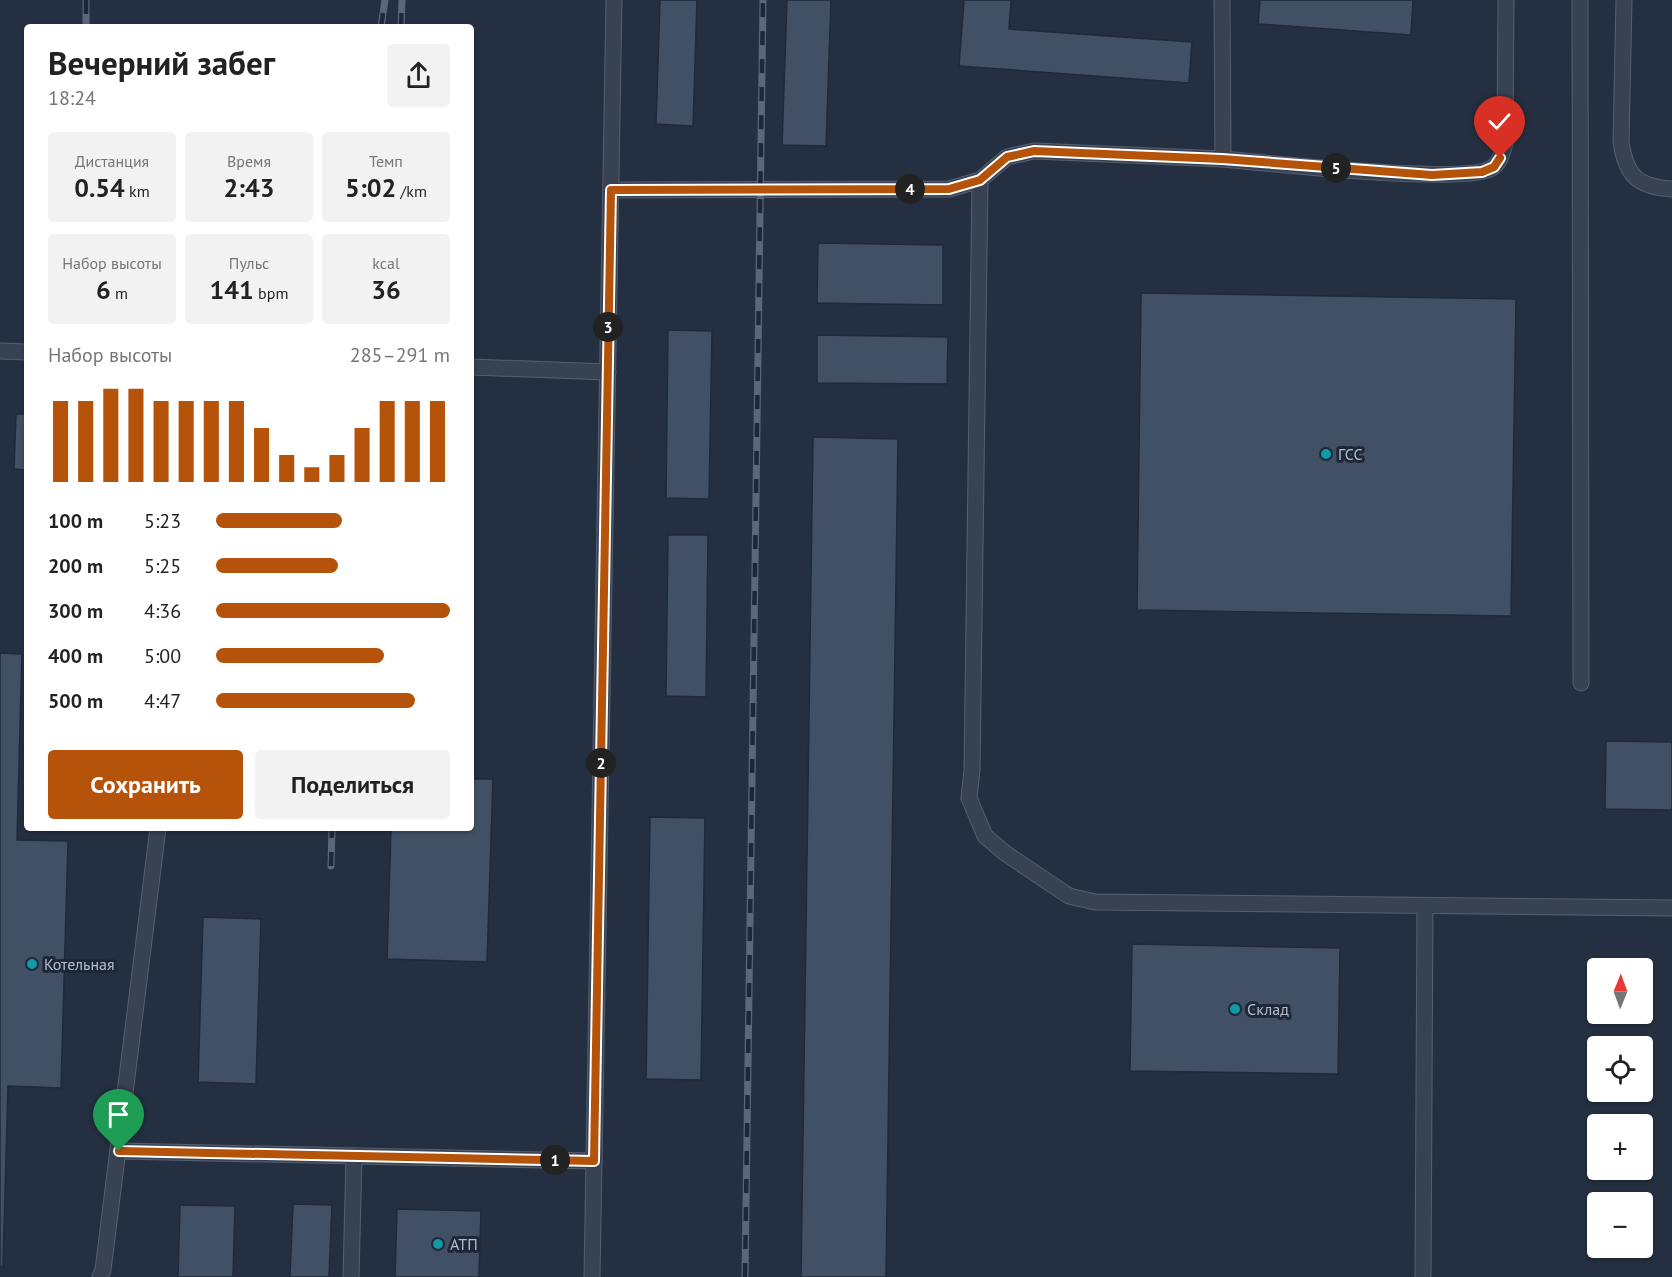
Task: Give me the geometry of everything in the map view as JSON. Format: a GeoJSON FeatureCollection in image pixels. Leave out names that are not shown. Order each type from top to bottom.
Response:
{"type":"FeatureCollection","features":[{"type":"Feature","properties":{"kind":"lane"},"geometry":{"type":"LineString","coordinates":[[592,1277],[614,0]]}},
{"type":"Feature","properties":{"kind":"lane"},"geometry":{"type":"LineString","coordinates":[[1221,0],[1222,159]]}},
{"type":"Feature","properties":{"kind":"lane"},"geometry":{"type":"LineString","coordinates":[[611,190],[949,189],[980,180],[1007,157],[1034,151],[1222,159],[1432,175],[1482,172],[1494,167],[1505,144],[1506,0]]}},
{"type":"Feature","properties":{"kind":"lane"},"geometry":{"type":"LineString","coordinates":[[1580,0],[1581,683]]}},
{"type":"Feature","properties":{"kind":"lane"},"geometry":{"type":"LineString","coordinates":[[1624,0],[1621,142],[1624,162],[1634,178],[1656,188],[1672,189]]}},
{"type":"Feature","properties":{"kind":"lane"},"geometry":{"type":"LineString","coordinates":[[980,180],[972,770],[969,798],[986,836],[1005,853],[1069,896],[1095,903],[1672,908]]}},
{"type":"Feature","properties":{"kind":"lane"},"geometry":{"type":"LineString","coordinates":[[0,351],[24,352]]}},
{"type":"Feature","properties":{"kind":"lane"},"geometry":{"type":"LineString","coordinates":[[474,367],[608,372]]}},
{"type":"Feature","properties":{"kind":"lane"},"geometry":{"type":"LineString","coordinates":[[100,1277],[104,1270],[158,831]]}},
{"type":"Feature","properties":{"kind":"lane"},"geometry":{"type":"LineString","coordinates":[[1423,1277],[1425,906]]}},
{"type":"Feature","properties":{"kind":"lane"},"geometry":{"type":"LineString","coordinates":[[119,1151],[594,1161]]}},
{"type":"Feature","properties":{"kind":"lane"},"geometry":{"type":"LineString","coordinates":[[351,1277],[354,1156]]}},
{"type":"Feature","properties":{"kind":"building"},"geometry":{"type":"Polygon","coordinates":[[[660,0],[697,0],[693,126],[656,124],[660,0]]]}},
{"type":"Feature","properties":{"kind":"building"},"geometry":{"type":"Polygon","coordinates":[[[787,0],[831,0],[826,146],[782,145],[787,0]]]}},
{"type":"Feature","properties":{"kind":"building"},"geometry":{"type":"Polygon","coordinates":[[[964,0],[1011,0],[1009,29],[1192,42],[1189,83],[959,66],[964,0]]]}},
{"type":"Feature","properties":{"kind":"building"},"geometry":{"type":"Polygon","coordinates":[[[1260,0],[1413,0],[1411,35],[1258,24],[1260,0]]]}},
{"type":"Feature","properties":{"kind":"building"},"geometry":{"type":"Polygon","coordinates":[[[818,243],[943,245],[943,305],[817,303],[818,243]]]}},
{"type":"Feature","properties":{"kind":"building","name":"ГСС"},"geometry":{"type":"Polygon","coordinates":[[[1141,293],[1516,299],[1511,616],[1137,610],[1141,293]]]}},
{"type":"Feature","properties":{"kind":"building"},"geometry":{"type":"Polygon","coordinates":[[[668,330],[712,331],[709,499],[666,498],[668,330]]]}},
{"type":"Feature","properties":{"kind":"building"},"geometry":{"type":"Polygon","coordinates":[[[817,335],[948,337],[947,384],[817,383],[817,335]]]}},
{"type":"Feature","properties":{"kind":"building"},"geometry":{"type":"Polygon","coordinates":[[[16,414],[24,414],[24,470],[14,469],[16,414]]]}},
{"type":"Feature","properties":{"kind":"building"},"geometry":{"type":"Polygon","coordinates":[[[813,437],[898,439],[886,1277],[801,1277],[813,437]]]}},
{"type":"Feature","properties":{"kind":"building"},"geometry":{"type":"Polygon","coordinates":[[[668,535],[708,535],[706,697],[666,696],[668,535]]]}},
{"type":"Feature","properties":{"kind":"building","name":"Котельная"},"geometry":{"type":"Polygon","coordinates":[[[0,653],[22,654],[17,840],[68,841],[61,1088],[8,1086],[3,1267],[0,1266],[0,653]]]}},
{"type":"Feature","properties":{"kind":"building"},"geometry":{"type":"Polygon","coordinates":[[[1606,741],[1672,742],[1672,810],[1605,809],[1606,741]]]}},
{"type":"Feature","properties":{"kind":"building"},"geometry":{"type":"Polygon","coordinates":[[[474,779],[493,779],[487,962],[387,959],[391,831],[474,831],[474,779]]]}},
{"type":"Feature","properties":{"kind":"building"},"geometry":{"type":"Polygon","coordinates":[[[650,817],[705,818],[701,1080],[646,1079],[650,817]]]}},
{"type":"Feature","properties":{"kind":"building"},"geometry":{"type":"Polygon","coordinates":[[[203,917],[261,919],[256,1084],[198,1082],[203,917]]]}},
{"type":"Feature","properties":{"kind":"building","name":"Склад"},"geometry":{"type":"Polygon","coordinates":[[[1132,944],[1340,948],[1338,1074],[1130,1071],[1132,944]]]}},
{"type":"Feature","properties":{"kind":"building"},"geometry":{"type":"Polygon","coordinates":[[[293,1204],[332,1205],[329,1277],[290,1277],[293,1204]]]}},
{"type":"Feature","properties":{"kind":"building"},"geometry":{"type":"Polygon","coordinates":[[[180,1205],[235,1206],[233,1277],[178,1277],[180,1205]]]}},
{"type":"Feature","properties":{"kind":"building","name":"АТП"},"geometry":{"type":"Polygon","coordinates":[[[397,1209],[481,1211],[479,1277],[395,1277],[397,1209]]]}},
{"type":"Feature","properties":{"kind":"railway"},"geometry":{"type":"LineString","coordinates":[[86,0],[86,24]]}},
{"type":"Feature","properties":{"kind":"railway"},"geometry":{"type":"LineString","coordinates":[[381,24],[385,0]]}},
{"type":"Feature","properties":{"kind":"railway"},"geometry":{"type":"LineString","coordinates":[[401,24],[402,0]]}},
{"type":"Feature","properties":{"kind":"railway"},"geometry":{"type":"LineString","coordinates":[[745,1277],[763,0]]}},
{"type":"Feature","properties":{"kind":"railway"},"geometry":{"type":"LineString","coordinates":[[331,866],[332,831]]}},
{"type":"Feature","properties":{"kind":"place","name":"ГСС"},"geometry":{"type":"Point","coordinates":[1326,454]}},
{"type":"Feature","properties":{"kind":"place","name":"Котельная"},"geometry":{"type":"Point","coordinates":[32,964]}},
{"type":"Feature","properties":{"kind":"place","name":"Склад"},"geometry":{"type":"Point","coordinates":[1235,1009]}},
{"type":"Feature","properties":{"kind":"place","name":"АТП"},"geometry":{"type":"Point","coordinates":[438,1244]}},
{"type":"Feature","properties":{"kind":"route"},"geometry":{"type":"LineString","coordinates":[[119,1151],[594,1161],[611,190],[949,189],[980,180],[1007,157],[1034,151],[1222,159],[1432,175],[1482,172],[1494,167],[1500,158]]}}]}
